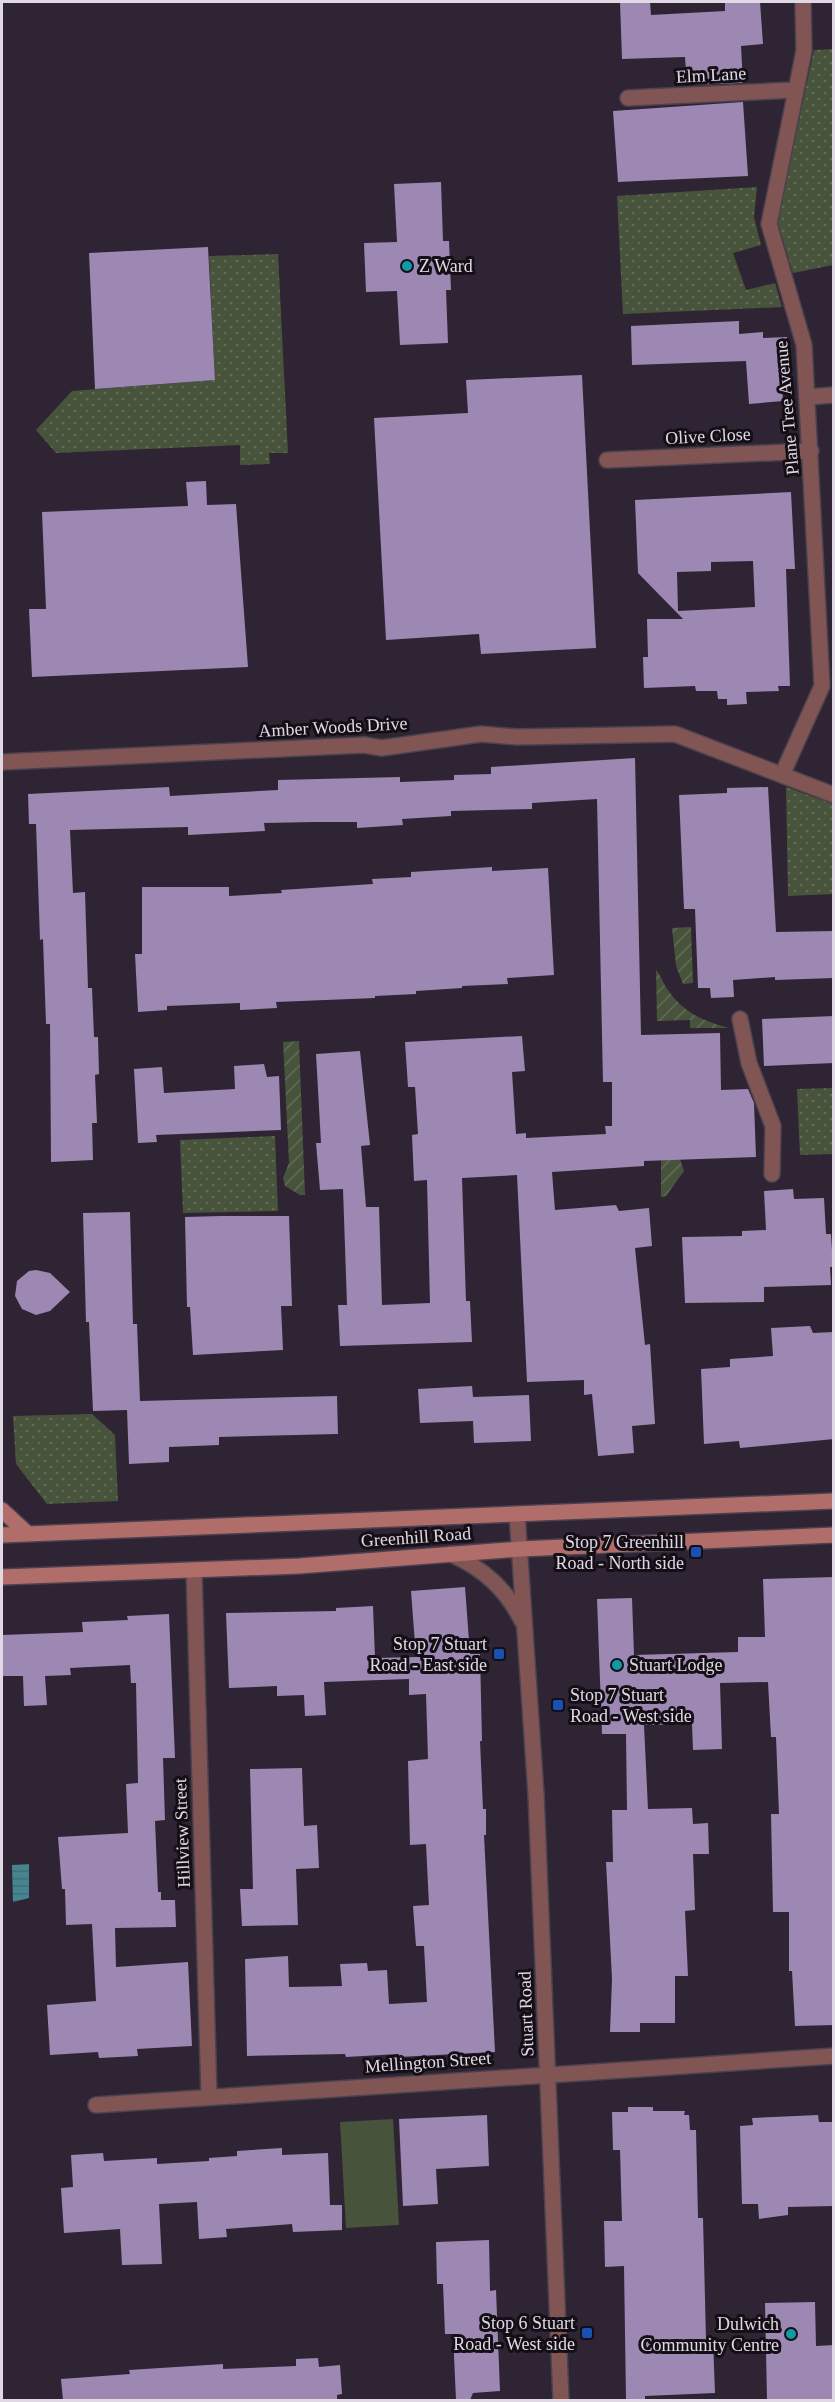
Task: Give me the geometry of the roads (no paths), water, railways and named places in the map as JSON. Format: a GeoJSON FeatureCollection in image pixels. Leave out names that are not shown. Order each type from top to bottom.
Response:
{"type":"FeatureCollection","features":[{"type":"Feature","properties":{"kind":"main road","name":"Greenhill Road"},"geometry":{"type":"LineString","coordinates":[[2,1535],[834,1501]]}},
{"type":"Feature","properties":{"kind":"main road"},"geometry":{"type":"LineString","coordinates":[[2,1510],[28,1534]]}},
{"type":"Feature","properties":{"kind":"main road","name":"Greenhill Road"},"geometry":{"type":"LineString","coordinates":[[2,1577],[299,1566],[519,1549],[834,1535]]}},
{"type":"Feature","properties":{"kind":"street","name":"Plane Tree Avenue"},"geometry":{"type":"LineString","coordinates":[[782,775],[822,686],[804,345],[769,224],[804,51],[803,2]]}},
{"type":"Feature","properties":{"kind":"street","name":"Elm Lane"},"geometry":{"type":"LineString","coordinates":[[628,98],[795,90]]}},
{"type":"Feature","properties":{"kind":"street"},"geometry":{"type":"LineString","coordinates":[[808,397],[834,395]]}},
{"type":"Feature","properties":{"kind":"street","name":"Olive Close"},"geometry":{"type":"LineString","coordinates":[[607,460],[811,451]]}},
{"type":"Feature","properties":{"kind":"street","name":"Amber Woods Drive"},"geometry":{"type":"LineString","coordinates":[[2,762],[364,745],[382,748],[481,734],[517,737],[675,734],[834,795]]}},
{"type":"Feature","properties":{"kind":"street"},"geometry":{"type":"LineString","coordinates":[[740,1019],[749,1063],[773,1126],[772,1174]]}},
{"type":"Feature","properties":{"kind":"street","name":"Stuart Road"},"geometry":{"type":"LineString","coordinates":[[518,1514],[536,1794],[561,2400]]}},
{"type":"Feature","properties":{"kind":"street","name":"Stuart Road"},"geometry":{"type":"LineString","coordinates":[[452,1554],[476,1565],[502,1589],[525,1627]]}},
{"type":"Feature","properties":{"kind":"street","name":"Hillview Street"},"geometry":{"type":"LineString","coordinates":[[194,1570],[208,2096]]}},
{"type":"Feature","properties":{"kind":"street","name":"Mellington Street"},"geometry":{"type":"LineString","coordinates":[[96,2105],[834,2056]]}},
{"type":"Feature","properties":{"kind":"water"},"geometry":{"type":"Polygon","coordinates":[[[29,1864],[29,1898],[13,1902],[12,1865],[29,1864]]]}},
{"type":"Feature","properties":{"kind":"place","name":"Z Ward"},"geometry":{"type":"Point","coordinates":[407,266]}},
{"type":"Feature","properties":{"kind":"place","name":"Stop 7 Greenhill Road - North side"},"geometry":{"type":"Point","coordinates":[696,1552]}},
{"type":"Feature","properties":{"kind":"place","name":"Stop 7 Stuart Road - East side"},"geometry":{"type":"Point","coordinates":[499,1654]}},
{"type":"Feature","properties":{"kind":"place","name":"Stuart Lodge"},"geometry":{"type":"Point","coordinates":[617,1665]}},
{"type":"Feature","properties":{"kind":"place","name":"Stop 7 Stuart Road - West side"},"geometry":{"type":"Point","coordinates":[558,1705]}},
{"type":"Feature","properties":{"kind":"place","name":"Stop 6 Stuart Road - West side"},"geometry":{"type":"Point","coordinates":[587,2333]}},
{"type":"Feature","properties":{"kind":"place","name":"Dulwich Community Centre"},"geometry":{"type":"Point","coordinates":[791,2334]}}]}
